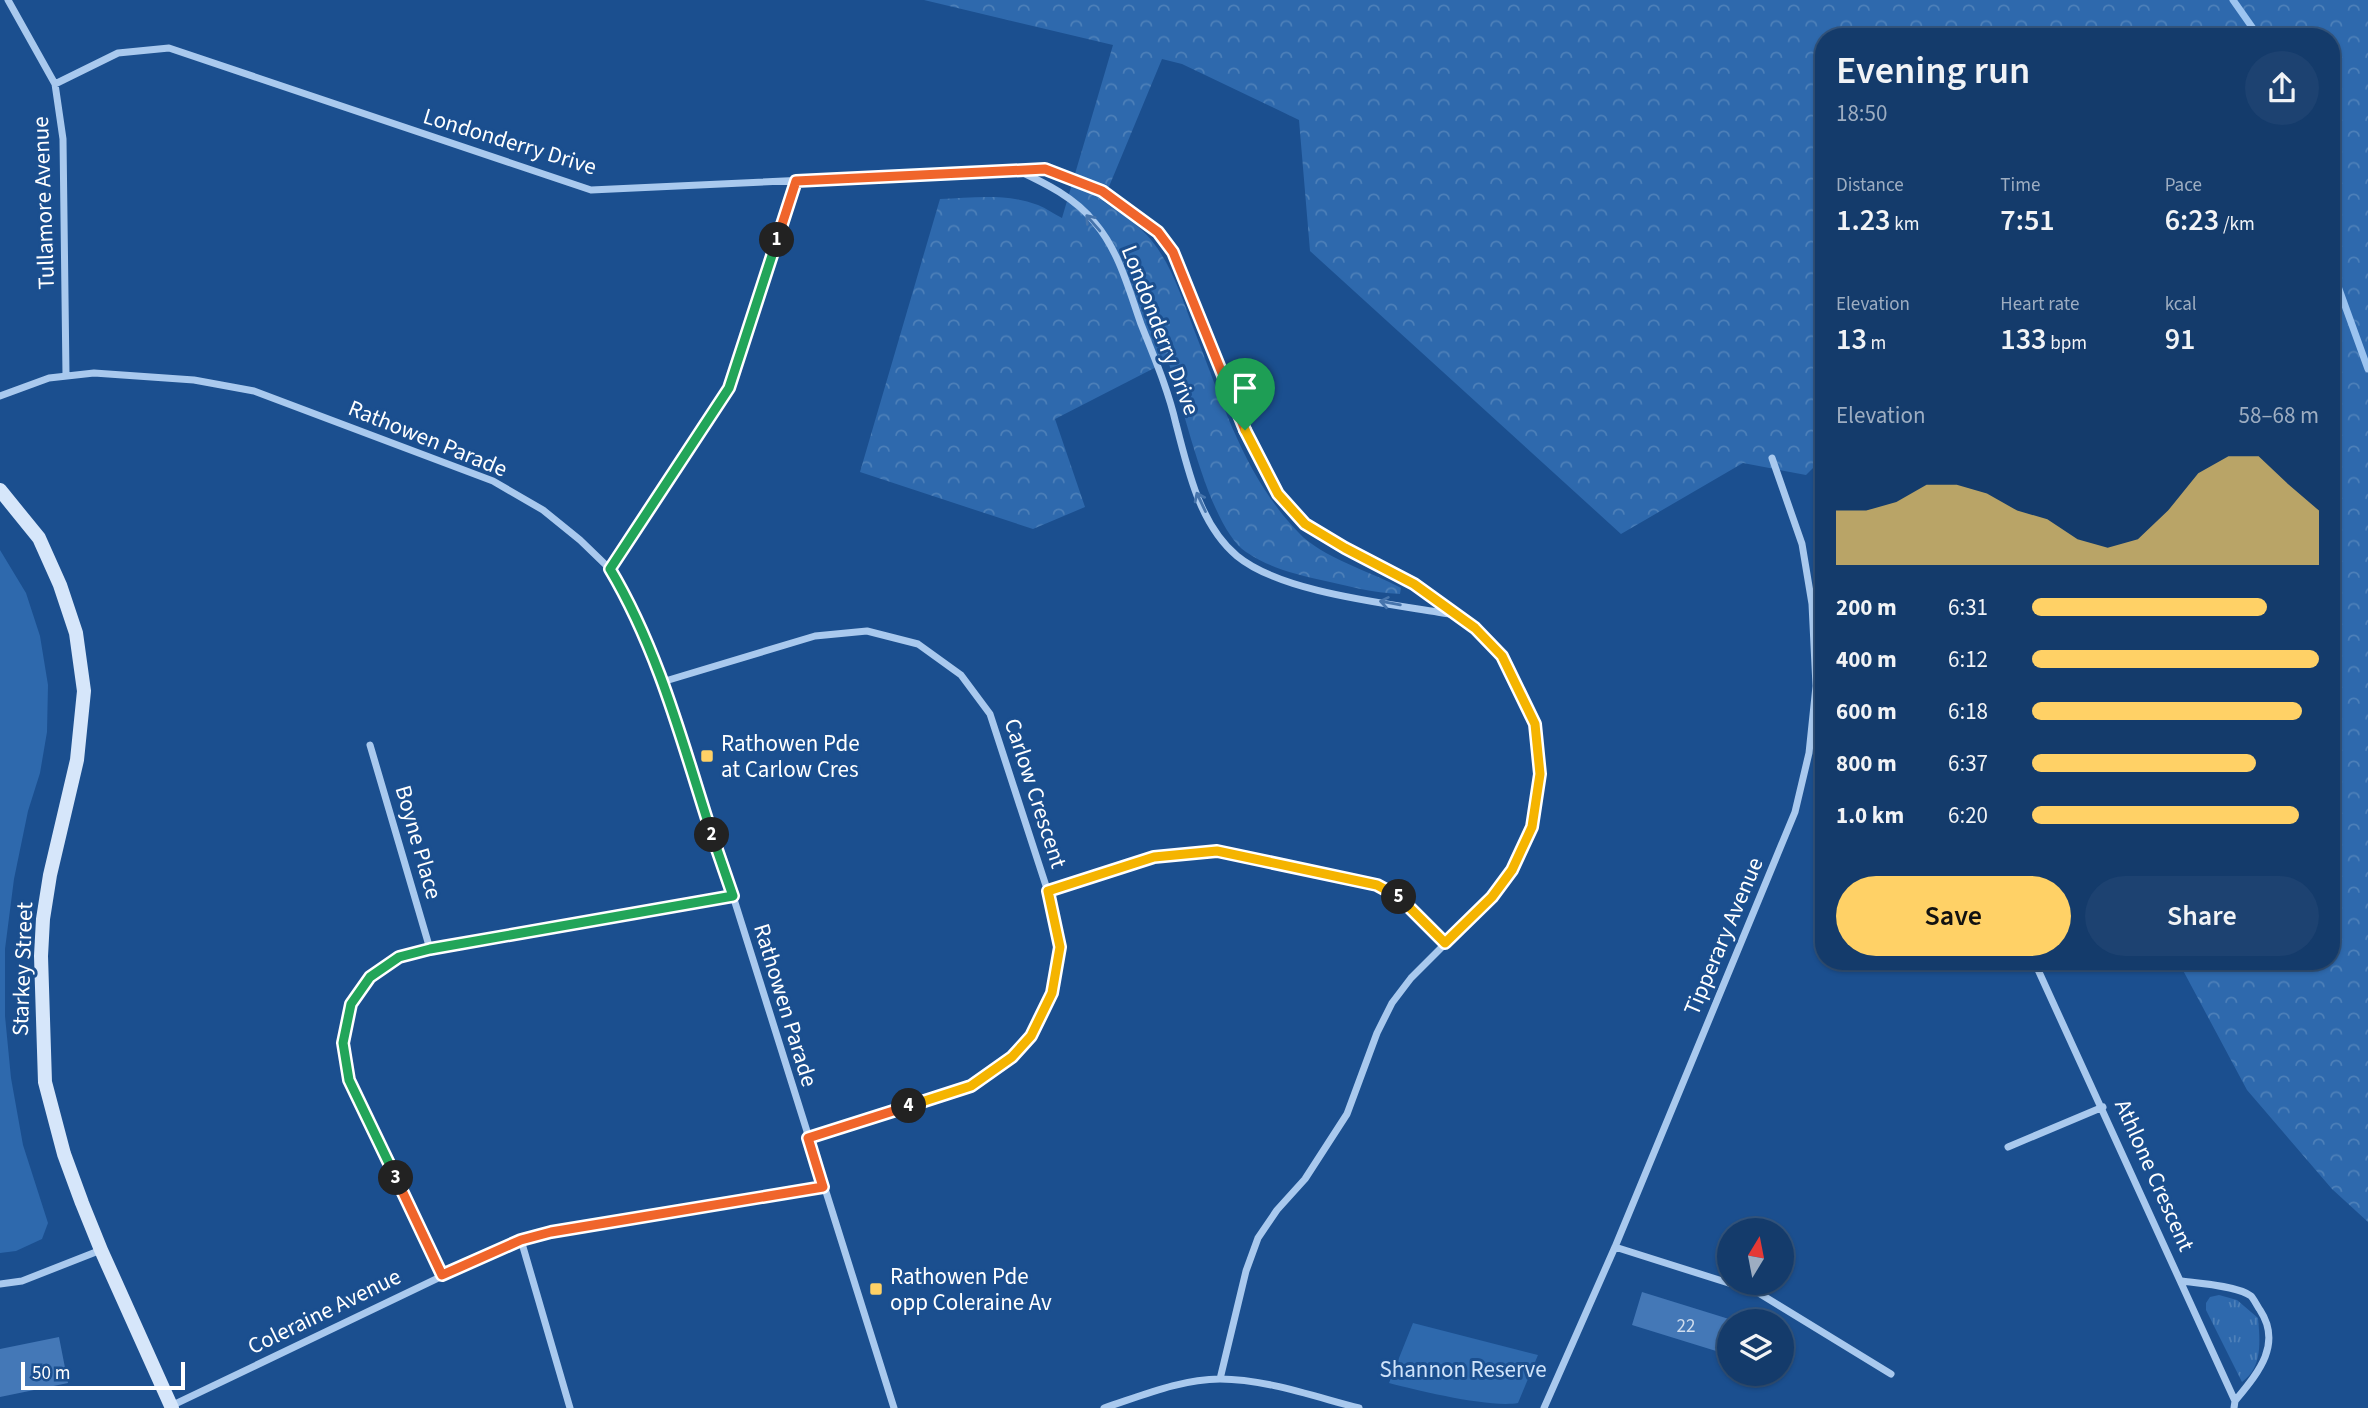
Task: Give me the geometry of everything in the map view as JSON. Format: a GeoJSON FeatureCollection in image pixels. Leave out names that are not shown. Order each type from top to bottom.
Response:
{"type":"FeatureCollection","features":[{"type":"Feature","properties":{"kind":"street","name":"Tullamore Avenue"},"geometry":{"type":"LineString","coordinates":[[9,0],[55,84],[63,139],[66,374]]}},
{"type":"Feature","properties":{"kind":"street","name":"Londonderry Drive"},"geometry":{"type":"LineString","coordinates":[[55,84],[118,53],[169,48],[590,190],[1045,169],[1102,191],[1158,232],[1173,252],[1245,430],[1278,494],[1305,524],[1414,584],[1484,638],[1502,656],[1535,724],[1540,774],[1532,827],[1512,870],[1492,897],[1411,978],[1392,1003],[1377,1032],[1347,1114],[1305,1178],[1277,1210],[1258,1238],[1246,1271],[1220,1379]]}},
{"type":"Feature","properties":{"kind":"street","name":"Londonderry Drive"},"geometry":{"type":"LineString","coordinates":[[1017,170],[1055,189],[1095,222],[1118,260],[1171,402],[1190,479],[1212,528],[1237,556],[1275,579],[1457,616]]}},
{"type":"Feature","properties":{"kind":"street"},"geometry":{"type":"LineString","coordinates":[[610,569],[729,388],[796,181]]}},
{"type":"Feature","properties":{"kind":"street","name":"Rathowen Parade"},"geometry":{"type":"LineString","coordinates":[[0,396],[29,384],[66,374],[94,373],[194,380],[254,391],[493,481],[543,510],[610,569],[643,632],[662,682],[733,896],[894,1408]]}},
{"type":"Feature","properties":{"kind":"street","name":"Tipperary Avenue"},"geometry":{"type":"LineString","coordinates":[[1772,458],[1802,544],[1815,635]]}},
{"type":"Feature","properties":{"kind":"street","name":"Starkey Street"},"geometry":{"type":"LineString","coordinates":[[0,490],[39,538],[60,585],[76,633],[84,691],[77,760],[50,875],[43,919],[42,1041],[45,1082],[64,1154],[101,1250],[172,1407]]}},
{"type":"Feature","properties":{"kind":"street","name":"Carlow Crescent"},"geometry":{"type":"LineString","coordinates":[[662,682],[814,636],[867,631],[918,645],[961,674],[990,714],[1048,891],[1060,947],[1052,993],[1031,1036],[1012,1057],[971,1086],[808,1138]]}},
{"type":"Feature","properties":{"kind":"street","name":"Tipperary Avenue"},"geometry":{"type":"LineString","coordinates":[[1544,1408],[1615,1247],[1795,812],[1815,717]]}},
{"type":"Feature","properties":{"kind":"street","name":"Boyne Place"},"geometry":{"type":"LineString","coordinates":[[370,745],[430,949]]}},
{"type":"Feature","properties":{"kind":"street"},"geometry":{"type":"LineString","coordinates":[[1048,891],[1154,857],[1217,851],[1377,885],[1400,898],[1445,943]]}},
{"type":"Feature","properties":{"kind":"street"},"geometry":{"type":"LineString","coordinates":[[442,1275],[349,1080],[343,1043],[351,1004],[370,977],[399,957],[430,949],[733,896]]}},
{"type":"Feature","properties":{"kind":"street","name":"Athlone Crescent"},"geometry":{"type":"LineString","coordinates":[[2038,970],[2182,1281],[2235,1405]]}},
{"type":"Feature","properties":{"kind":"street"},"geometry":{"type":"LineString","coordinates":[[2008,1147],[2103,1107]]}},
{"type":"Feature","properties":{"kind":"street","name":"Coleraine Avenue"},"geometry":{"type":"LineString","coordinates":[[172,1407],[442,1275],[521,1240],[551,1232],[823,1187]]}},
{"type":"Feature","properties":{"kind":"street"},"geometry":{"type":"LineString","coordinates":[[521,1240],[570,1408]]}},
{"type":"Feature","properties":{"kind":"street"},"geometry":{"type":"LineString","coordinates":[[1615,1247],[1757,1292],[1891,1374]]}},
{"type":"Feature","properties":{"kind":"street"},"geometry":{"type":"LineString","coordinates":[[0,1284],[22,1281],[101,1250]]}},
{"type":"Feature","properties":{"kind":"street"},"geometry":{"type":"LineString","coordinates":[[2182,1281],[2219,1285],[2250,1296],[2266,1320],[2270,1344],[2261,1368],[2235,1405]]}},
{"type":"Feature","properties":{"kind":"street"},"geometry":{"type":"LineString","coordinates":[[1104,1408],[1169,1387],[1220,1379],[1256,1383],[1359,1408]]}},
{"type":"Feature","properties":{"kind":"green space"},"geometry":{"type":"Polygon","coordinates":[[[924,0],[2368,0],[2368,1222],[2332,1189],[2247,1090],[2183,970],[2340,970],[2340,28],[1815,28],[1815,466],[1806,475],[1743,463],[1621,534],[1310,251],[1299,120],[1182,64],[1162,59],[1103,201],[1142,230],[1165,261],[1236,436],[1263,487],[1280,511],[1309,542],[1333,557],[1401,588],[1400,594],[1361,589],[1273,566],[1246,552],[1232,538],[1209,492],[1168,361],[1055,419],[1085,507],[1033,529],[860,472],[940,199],[1014,199],[1038,205],[1062,218],[1113,45],[924,0]]]}},
{"type":"Feature","properties":{"kind":"green space"},"geometry":{"type":"Polygon","coordinates":[[[0,550],[26,593],[40,636],[48,685],[47,732],[40,773],[28,811],[14,879],[5,949],[5,1016],[11,1078],[23,1145],[48,1223],[42,1239],[16,1251],[0,1253],[0,550]]]}},
{"type":"Feature","properties":{"kind":"green space"},"geometry":{"type":"Polygon","coordinates":[[[2219,1295],[2237,1300],[2258,1318],[2257,1361],[2249,1376],[2242,1382],[2206,1310],[2210,1297],[2219,1295]]]}},
{"type":"Feature","properties":{"kind":"green space","name":"Shannon Reserve"},"geometry":{"type":"Polygon","coordinates":[[[1413,1323],[1538,1355],[1518,1403],[1473,1401],[1389,1383],[1413,1323]]]}},
{"type":"Feature","properties":{"kind":"building"},"geometry":{"type":"Polygon","coordinates":[[[1642,1292],[1717,1315],[1717,1351],[1632,1325],[1642,1292]]]}},
{"type":"Feature","properties":{"kind":"building"},"geometry":{"type":"Polygon","coordinates":[[[59,1337],[68,1383],[0,1397],[0,1349],[59,1337]]]}},
{"type":"Feature","properties":{"kind":"waterway"},"geometry":{"type":"LineString","coordinates":[[2233,0],[2253,28]]}},
{"type":"Feature","properties":{"kind":"waterway"},"geometry":{"type":"LineString","coordinates":[[2340,292],[2368,369]]}},
{"type":"Feature","properties":{"kind":"place","name":"Rathowen Pde at Carlow Cres"},"geometry":{"type":"Point","coordinates":[707,756]}},
{"type":"Feature","properties":{"kind":"place","name":"Rathowen Pde opp Coleraine Av"},"geometry":{"type":"Point","coordinates":[876,1289]}},
{"type":"Feature","properties":{"kind":"route"},"geometry":{"type":"LineString","coordinates":[[1045,169],[1102,191],[1158,232],[1173,252],[1245,430],[1278,494],[1305,524],[1414,584],[1475,628],[1502,656],[1518,686],[1535,724],[1540,774],[1532,827],[1512,870],[1492,897],[1445,943],[1400,898],[1377,885],[1217,851],[1154,857],[1048,891],[1060,947],[1052,993],[1031,1036],[1012,1057],[971,1086],[808,1138],[823,1187],[551,1232],[521,1240],[442,1275],[349,1080],[343,1043],[351,1004],[370,977],[399,957],[430,949],[733,896],[662,682],[643,632],[610,569],[729,388],[796,181],[1045,169]]}}]}
